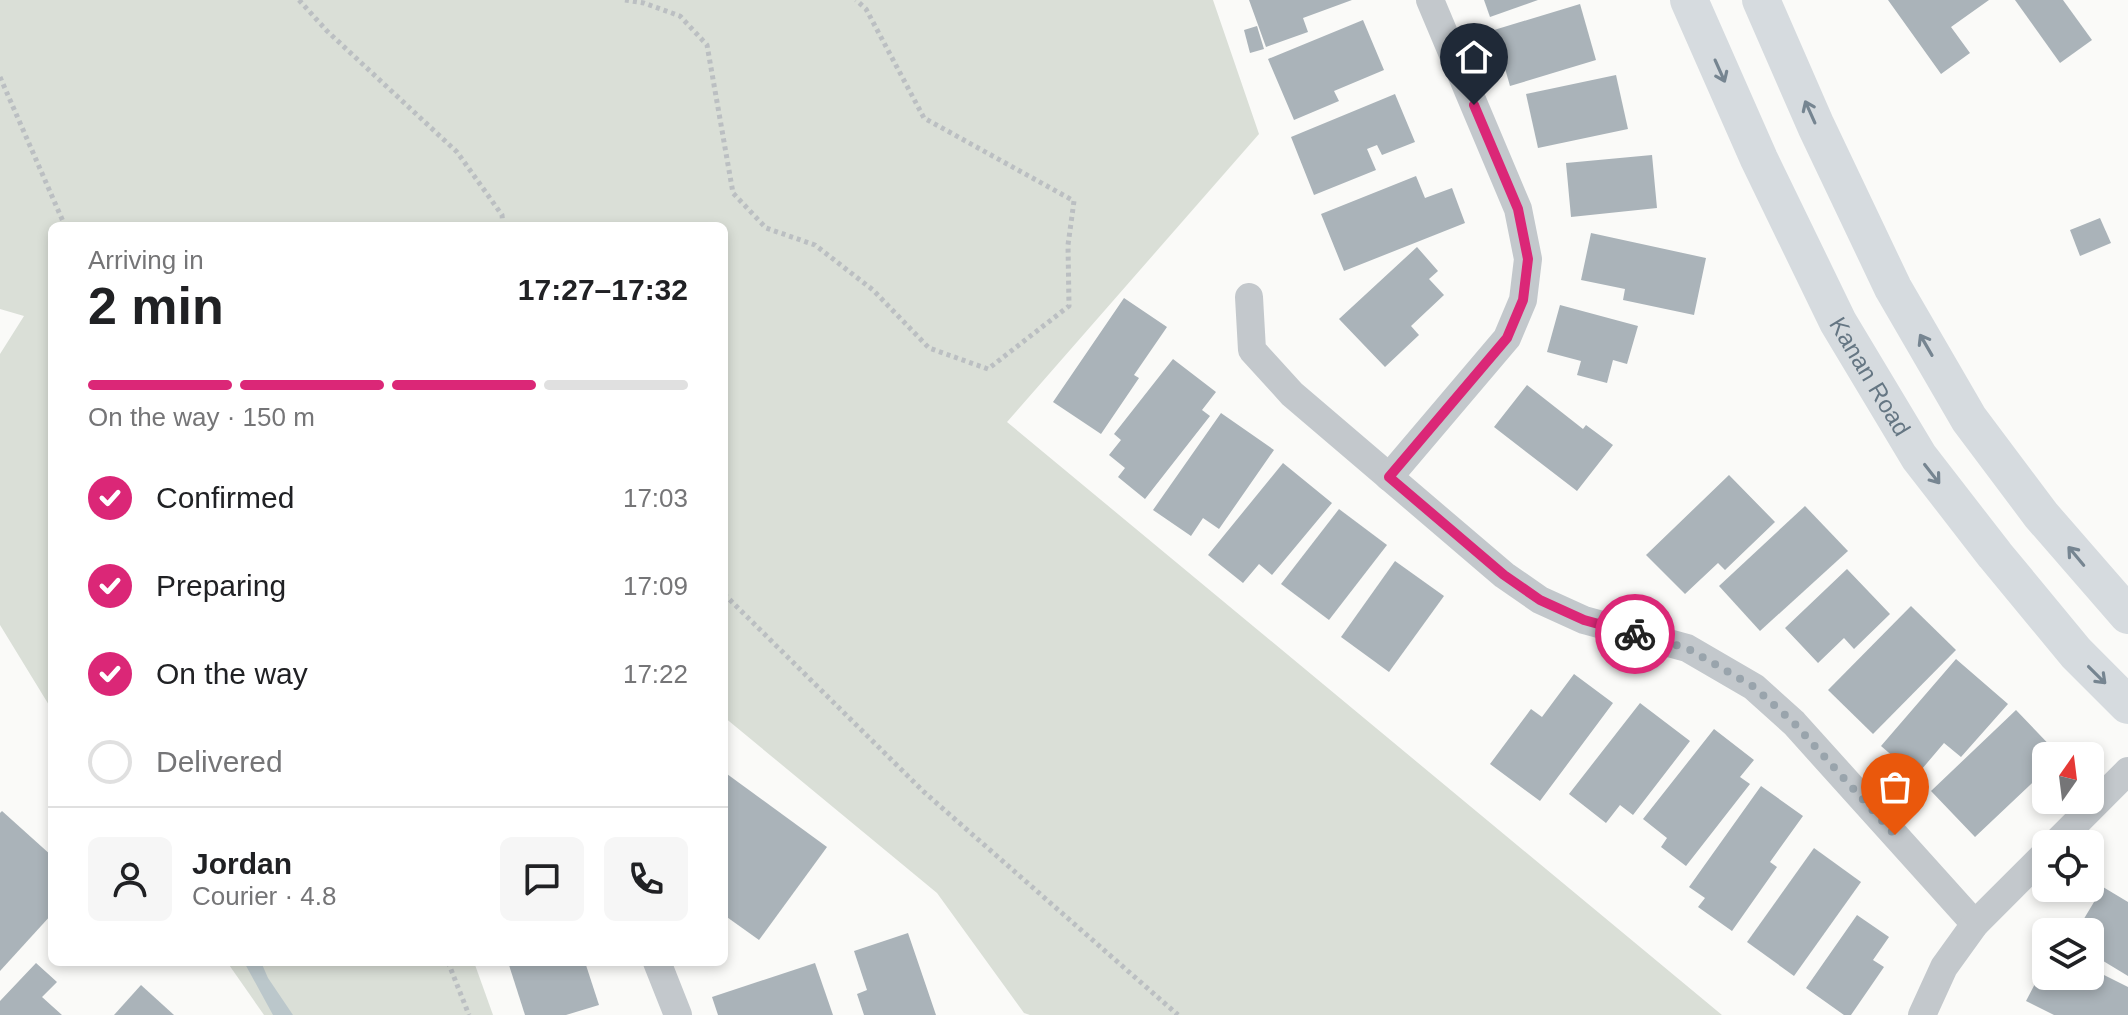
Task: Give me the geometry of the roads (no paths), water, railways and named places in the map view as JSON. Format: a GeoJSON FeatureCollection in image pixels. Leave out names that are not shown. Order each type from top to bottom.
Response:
{"type":"FeatureCollection","features":[{"type":"Feature","properties":{"kind":"main road","name":"Kanan Road"},"geometry":{"type":"LineString","coordinates":[[1689,0],[1759,159],[1838,322],[1919,457],[2076,653],[2128,705]]}},
{"type":"Feature","properties":{"kind":"main road"},"geometry":{"type":"LineString","coordinates":[[1761,0],[1816,126],[1893,288],[1969,419],[2041,515],[2128,615]]}},
{"type":"Feature","properties":{"kind":"street"},"geometry":{"type":"LineString","coordinates":[[1389,477],[1507,338],[1523,300],[1528,259],[1518,209],[1430,0]]}},
{"type":"Feature","properties":{"kind":"street"},"geometry":{"type":"LineString","coordinates":[[1249,297],[1252,350],[1292,394],[1504,575],[1540,600],[1584,620],[1687,648],[1754,687],[1794,723],[1975,924]]}},
{"type":"Feature","properties":{"kind":"street"},"geometry":{"type":"LineString","coordinates":[[2069,830],[2128,771]]}},
{"type":"Feature","properties":{"kind":"street"},"geometry":{"type":"LineString","coordinates":[[1922,1015],[1944,967],[1975,924],[2032,867]]}},
{"type":"Feature","properties":{"kind":"street"},"geometry":{"type":"LineString","coordinates":[[659,966],[678,1015]]}}]}
